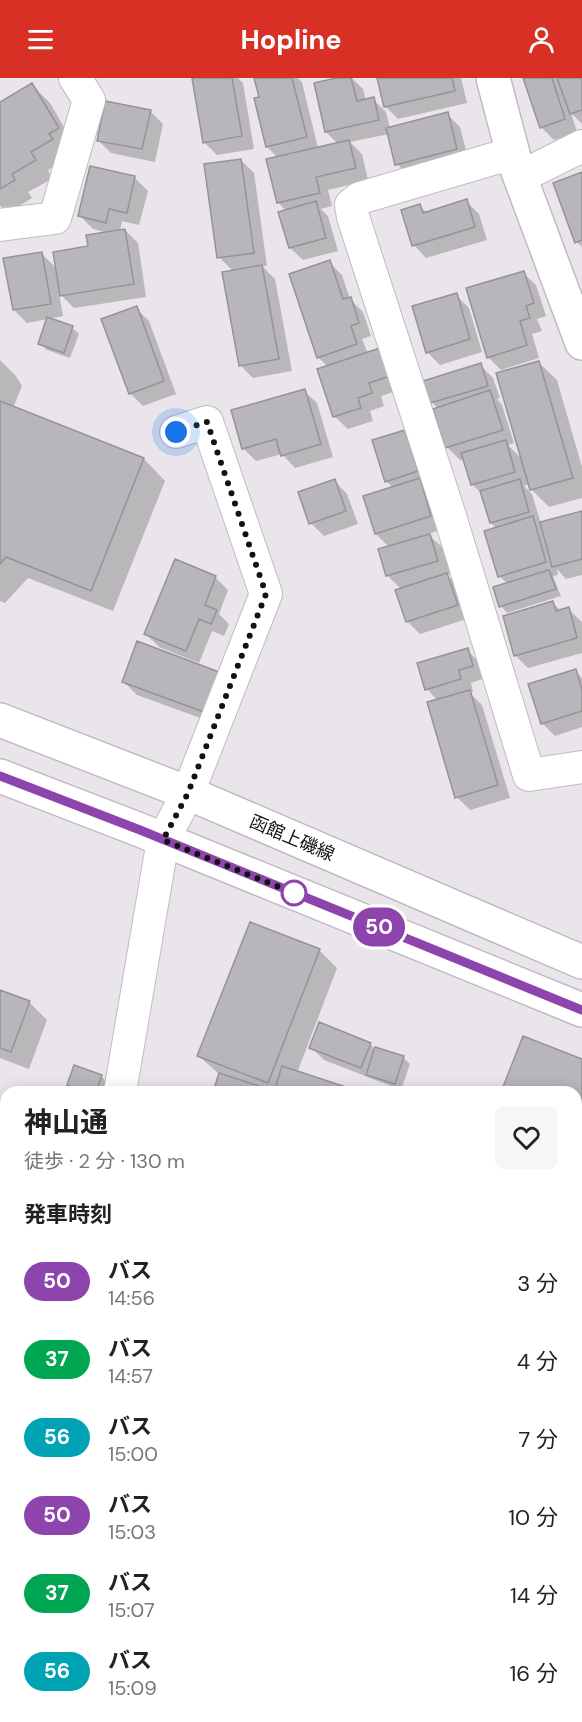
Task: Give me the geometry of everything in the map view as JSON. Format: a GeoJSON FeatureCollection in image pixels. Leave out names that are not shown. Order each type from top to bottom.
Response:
{"type":"FeatureCollection","features":[{"type":"Feature","properties":{"kind":"main road"},"geometry":{"type":"LineString","coordinates":[[493,78],[517,165],[582,343]]}},
{"type":"Feature","properties":{"kind":"main road","name":"函館上磯線"},"geometry":{"type":"LineString","coordinates":[[0,720],[188,793],[582,962]]}},
{"type":"Feature","properties":{"kind":"main road"},"geometry":{"type":"LineString","coordinates":[[0,776],[582,1010]]}},
{"type":"Feature","properties":{"kind":"street"},"geometry":{"type":"LineString","coordinates":[[0,225],[55,218],[89,99],[75,78]]}},
{"type":"Feature","properties":{"kind":"street"},"geometry":{"type":"LineString","coordinates":[[582,146],[517,165],[360,198],[351,206],[529,775],[582,767]]}},
{"type":"Feature","properties":{"kind":"street"},"geometry":{"type":"LineString","coordinates":[[121,1086],[163,840],[188,793],[266,594],[207,422],[176,432]]}},
{"type":"Feature","properties":{"kind":"building"},"geometry":{"type":"Polygon","coordinates":[[[192,78],[232,78],[242,136],[203,143],[192,78]]]}},
{"type":"Feature","properties":{"kind":"building"},"geometry":{"type":"Polygon","coordinates":[[[254,78],[292,78],[307,137],[266,147],[254,98],[259,97],[254,78]]]}},
{"type":"Feature","properties":{"kind":"building"},"geometry":{"type":"Polygon","coordinates":[[[336,78],[351,78],[357,101],[374,97],[379,120],[325,132],[314,83],[336,78]]]}},
{"type":"Feature","properties":{"kind":"building"},"geometry":{"type":"Polygon","coordinates":[[[377,78],[452,78],[455,91],[384,107],[377,78]]]}},
{"type":"Feature","properties":{"kind":"building"},"geometry":{"type":"Polygon","coordinates":[[[523,78],[552,78],[565,119],[540,128],[523,78]]]}},
{"type":"Feature","properties":{"kind":"building"},"geometry":{"type":"Polygon","coordinates":[[[557,78],[582,78],[582,110],[570,114],[557,78]]]}},
{"type":"Feature","properties":{"kind":"building"},"geometry":{"type":"Polygon","coordinates":[[[32,83],[59,128],[49,134],[53,139],[31,152],[36,160],[12,174],[15,180],[0,189],[0,102],[32,83]]]}},
{"type":"Feature","properties":{"kind":"building"},"geometry":{"type":"Polygon","coordinates":[[[105,101],[151,110],[142,149],[97,141],[105,101]]]}},
{"type":"Feature","properties":{"kind":"building"},"geometry":{"type":"Polygon","coordinates":[[[448,112],[457,149],[395,165],[386,128],[448,112]]]}},
{"type":"Feature","properties":{"kind":"building"},"geometry":{"type":"Polygon","coordinates":[[[349,140],[356,168],[316,177],[320,193],[277,203],[266,159],[349,140]]]}},
{"type":"Feature","properties":{"kind":"building"},"geometry":{"type":"Polygon","coordinates":[[[241,159],[254,253],[217,258],[204,164],[241,159]]]}},
{"type":"Feature","properties":{"kind":"building"},"geometry":{"type":"Polygon","coordinates":[[[90,166],[135,176],[127,213],[109,209],[106,223],[78,216],[90,166]]]}},
{"type":"Feature","properties":{"kind":"building"},"geometry":{"type":"Polygon","coordinates":[[[582,172],[582,240],[575,243],[553,183],[582,172]]]}},
{"type":"Feature","properties":{"kind":"building"},"geometry":{"type":"Polygon","coordinates":[[[467,199],[475,227],[412,246],[401,210],[420,204],[423,213],[467,199]]]}},
{"type":"Feature","properties":{"kind":"building"},"geometry":{"type":"Polygon","coordinates":[[[316,201],[326,238],[289,248],[278,212],[316,201]]]}},
{"type":"Feature","properties":{"kind":"building"},"geometry":{"type":"Polygon","coordinates":[[[125,229],[134,284],[60,296],[53,252],[88,246],[86,235],[125,229]]]}},
{"type":"Feature","properties":{"kind":"building"},"geometry":{"type":"Polygon","coordinates":[[[42,252],[51,304],[13,310],[3,258],[42,252]]]}},
{"type":"Feature","properties":{"kind":"building"},"geometry":{"type":"Polygon","coordinates":[[[330,260],[343,299],[351,297],[359,323],[351,326],[357,344],[317,358],[289,274],[330,260]]]}},
{"type":"Feature","properties":{"kind":"building"},"geometry":{"type":"Polygon","coordinates":[[[262,265],[279,359],[239,366],[222,272],[262,265]]]}},
{"type":"Feature","properties":{"kind":"building"},"geometry":{"type":"Polygon","coordinates":[[[524,271],[534,303],[526,306],[530,318],[520,321],[527,345],[487,358],[466,288],[524,271]]]}},
{"type":"Feature","properties":{"kind":"building"},"geometry":{"type":"Polygon","coordinates":[[[457,293],[470,339],[426,353],[412,306],[457,293]]]}},
{"type":"Feature","properties":{"kind":"building"},"geometry":{"type":"Polygon","coordinates":[[[137,306],[164,381],[129,394],[101,319],[137,306]]]}},
{"type":"Feature","properties":{"kind":"building"},"geometry":{"type":"Polygon","coordinates":[[[47,317],[73,326],[64,353],[38,344],[47,317]]]}},
{"type":"Feature","properties":{"kind":"building"},"geometry":{"type":"Polygon","coordinates":[[[380,348],[390,376],[369,383],[372,393],[358,398],[361,408],[333,417],[317,369],[380,348]]]}},
{"type":"Feature","properties":{"kind":"building"},"geometry":{"type":"Polygon","coordinates":[[[539,361],[573,478],[530,490],[496,373],[539,361]]]}},
{"type":"Feature","properties":{"kind":"building"},"geometry":{"type":"Polygon","coordinates":[[[481,363],[488,386],[430,403],[423,381],[481,363]]]}},
{"type":"Feature","properties":{"kind":"building"},"geometry":{"type":"Polygon","coordinates":[[[305,389],[321,444],[281,456],[276,439],[242,449],[231,410],[305,389]]]}},
{"type":"Feature","properties":{"kind":"building"},"geometry":{"type":"Polygon","coordinates":[[[490,390],[503,430],[445,448],[433,409],[490,390]]]}},
{"type":"Feature","properties":{"kind":"building"},"geometry":{"type":"Polygon","coordinates":[[[0,401],[144,458],[91,591],[6,557],[0,564],[0,401]]]}},
{"type":"Feature","properties":{"kind":"building"},"geometry":{"type":"Polygon","coordinates":[[[405,430],[418,471],[385,482],[372,440],[405,430]]]}},
{"type":"Feature","properties":{"kind":"building"},"geometry":{"type":"Polygon","coordinates":[[[506,440],[515,472],[471,485],[461,453],[506,440]]]}},
{"type":"Feature","properties":{"kind":"building"},"geometry":{"type":"Polygon","coordinates":[[[420,478],[431,516],[375,534],[363,496],[420,478]]]}},
{"type":"Feature","properties":{"kind":"building"},"geometry":{"type":"Polygon","coordinates":[[[335,479],[346,511],[309,524],[298,492],[335,479]]]}},
{"type":"Feature","properties":{"kind":"building"},"geometry":{"type":"Polygon","coordinates":[[[520,479],[529,512],[490,523],[480,491],[520,479]]]}},
{"type":"Feature","properties":{"kind":"building"},"geometry":{"type":"Polygon","coordinates":[[[582,511],[582,559],[552,567],[540,522],[582,511]]]}},
{"type":"Feature","properties":{"kind":"building"},"geometry":{"type":"Polygon","coordinates":[[[533,516],[546,562],[498,577],[484,531],[533,516]]]}},
{"type":"Feature","properties":{"kind":"building"},"geometry":{"type":"Polygon","coordinates":[[[430,534],[438,561],[386,576],[378,549],[430,534]]]}},
{"type":"Feature","properties":{"kind":"building"},"geometry":{"type":"Polygon","coordinates":[[[175,559],[216,576],[205,605],[217,610],[211,624],[199,619],[186,651],[144,634],[175,559]]]}},
{"type":"Feature","properties":{"kind":"building"},"geometry":{"type":"Polygon","coordinates":[[[549,570],[556,589],[499,607],[493,587],[549,570]]]}},
{"type":"Feature","properties":{"kind":"building"},"geometry":{"type":"Polygon","coordinates":[[[447,573],[458,605],[406,622],[395,590],[447,573]]]}},
{"type":"Feature","properties":{"kind":"building"},"geometry":{"type":"Polygon","coordinates":[[[553,601],[556,611],[569,607],[577,638],[514,656],[503,616],[553,601]]]}},
{"type":"Feature","properties":{"kind":"building"},"geometry":{"type":"Polygon","coordinates":[[[137,641],[219,672],[204,712],[122,682],[137,641]]]}},
{"type":"Feature","properties":{"kind":"building"},"geometry":{"type":"Polygon","coordinates":[[[468,648],[473,666],[459,670],[461,679],[425,690],[417,663],[468,648]]]}},
{"type":"Feature","properties":{"kind":"building"},"geometry":{"type":"Polygon","coordinates":[[[576,669],[582,690],[582,711],[541,724],[528,684],[576,669]]]}},
{"type":"Feature","properties":{"kind":"building"},"geometry":{"type":"Polygon","coordinates":[[[470,690],[498,785],[455,798],[427,702],[470,690]]]}},
{"type":"Feature","properties":{"kind":"building"},"geometry":{"type":"Polygon","coordinates":[[[250,922],[320,949],[268,1083],[197,1056],[250,922]]]}},
{"type":"Feature","properties":{"kind":"building"},"geometry":{"type":"Polygon","coordinates":[[[0,990],[30,1001],[11,1052],[0,1048],[0,990]]]}},
{"type":"Feature","properties":{"kind":"building"},"geometry":{"type":"Polygon","coordinates":[[[319,1022],[371,1043],[361,1068],[309,1048],[319,1022]]]}},
{"type":"Feature","properties":{"kind":"building"},"geometry":{"type":"Polygon","coordinates":[[[523,1036],[582,1059],[582,1086],[503,1086],[523,1036]]]}},
{"type":"Feature","properties":{"kind":"building"},"geometry":{"type":"Polygon","coordinates":[[[375,1047],[404,1056],[395,1084],[366,1075],[375,1047]]]}},
{"type":"Feature","properties":{"kind":"building"},"geometry":{"type":"Polygon","coordinates":[[[74,1065],[102,1075],[98,1086],[67,1085],[74,1065]]]}},
{"type":"Feature","properties":{"kind":"building"},"geometry":{"type":"Polygon","coordinates":[[[282,1066],[343,1086],[276,1086],[282,1066]]]}},
{"type":"Feature","properties":{"kind":"building"},"geometry":{"type":"Polygon","coordinates":[[[219,1073],[259,1086],[215,1086],[219,1073]]]}},
{"type":"Feature","properties":{"kind":"bus line","name":"50"},"geometry":{"type":"LineString","coordinates":[[0,776],[140,830],[582,1010]]}},
{"type":"Feature","properties":{"kind":"route"},"geometry":{"type":"LineString","coordinates":[[176,432],[207,422],[266,594],[188,793],[163,840],[294,893]]}}]}
